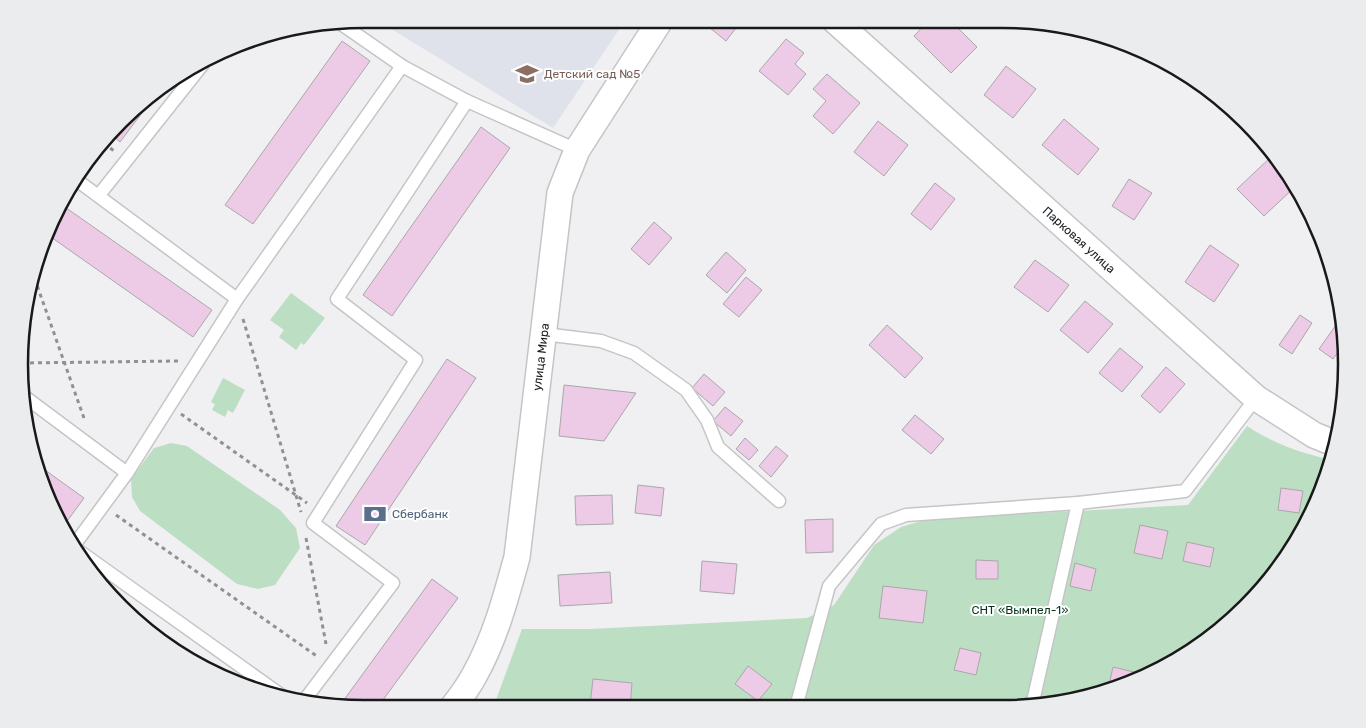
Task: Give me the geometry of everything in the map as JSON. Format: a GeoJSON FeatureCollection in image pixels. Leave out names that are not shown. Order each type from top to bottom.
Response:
{"type":"FeatureCollection","features":[{"type":"Feature","properties":{"kind":"street","name":"улица Мира"},"geometry":{"type":"LineString","coordinates":[[458,700],[474,676],[495,630],[505,603],[517,556],[560,193],[577,150],[655,28]]}},
{"type":"Feature","properties":{"kind":"street","name":"Парковая улица"},"geometry":{"type":"LineString","coordinates":[[843,28],[1256,398],[1314,435],[1329,441]]}},
{"type":"Feature","properties":{"kind":"lane"},"geometry":{"type":"LineString","coordinates":[[347,28],[402,66],[468,101],[577,150]]}},
{"type":"Feature","properties":{"kind":"lane"},"geometry":{"type":"LineString","coordinates":[[78,540],[127,473],[237,299],[402,66]]}},
{"type":"Feature","properties":{"kind":"lane"},"geometry":{"type":"LineString","coordinates":[[99,195],[197,72]]}},
{"type":"Feature","properties":{"kind":"lane"},"geometry":{"type":"LineString","coordinates":[[308,696],[393,583],[313,523],[416,360],[337,299],[468,101]]}},
{"type":"Feature","properties":{"kind":"lane"},"geometry":{"type":"LineString","coordinates":[[81,183],[237,299]]}},
{"type":"Feature","properties":{"kind":"lane"},"geometry":{"type":"LineString","coordinates":[[544,334],[601,341],[634,353],[686,390],[706,420],[718,448],[779,501]]}},
{"type":"Feature","properties":{"kind":"lane"},"geometry":{"type":"LineString","coordinates":[[797,700],[829,586],[882,524],[906,515],[1078,503],[1185,491],[1256,398]]}},
{"type":"Feature","properties":{"kind":"lane"},"geometry":{"type":"LineString","coordinates":[[29,400],[127,473]]}},
{"type":"Feature","properties":{"kind":"lane"},"geometry":{"type":"LineString","coordinates":[[1034,699],[1078,503]]}},
{"type":"Feature","properties":{"kind":"lane"},"geometry":{"type":"LineString","coordinates":[[89,558],[270,687]]}},
{"type":"Feature","properties":{"kind":"path"},"geometry":{"type":"LineString","coordinates":[[37,285],[96,450]]}},
{"type":"Feature","properties":{"kind":"path"},"geometry":{"type":"LineString","coordinates":[[237,299],[298,496],[301,514]]}},
{"type":"Feature","properties":{"kind":"path"},"geometry":{"type":"LineString","coordinates":[[28,363],[198,361]]}},
{"type":"Feature","properties":{"kind":"path"},"geometry":{"type":"LineString","coordinates":[[170,406],[320,511]]}},
{"type":"Feature","properties":{"kind":"path"},"geometry":{"type":"LineString","coordinates":[[103,506],[330,665]]}},
{"type":"Feature","properties":{"kind":"path"},"geometry":{"type":"LineString","coordinates":[[305,532],[330,665]]}},
{"type":"Feature","properties":{"kind":"shaded area","name":"Детский сад №5"},"geometry":{"type":"Polygon","coordinates":[[[390,28],[620,28],[553,128],[390,28]]]}},
{"type":"Feature","properties":{"kind":"green space"},"geometry":{"type":"Polygon","coordinates":[[[291,293],[325,318],[304,345],[301,343],[296,350],[279,337],[284,330],[270,320],[291,293]]]}},
{"type":"Feature","properties":{"kind":"green space"},"geometry":{"type":"Polygon","coordinates":[[[223,378],[245,390],[233,413],[228,410],[225,417],[212,410],[215,404],[211,402],[223,378]]]}},
{"type":"Feature","properties":{"kind":"green space","name":"СНТ «Вымпел-1»"},"geometry":{"type":"Polygon","coordinates":[[[1247,426],[1267,438],[1288,447],[1325,458],[1304,513],[1282,551],[1240,602],[1189,644],[1151,666],[1110,683],[1089,689],[1046,698],[1024,700],[496,700],[522,629],[590,629],[807,618],[834,605],[874,545],[901,527],[928,519],[1188,505],[1247,426]]]}},
{"type":"Feature","properties":{"kind":"green space"},"geometry":{"type":"Polygon","coordinates":[[[171,443],[187,446],[280,510],[296,528],[300,548],[275,585],[258,589],[237,584],[140,511],[132,497],[131,479],[154,448],[171,443]]]}},
{"type":"Feature","properties":{"kind":"building"},"geometry":{"type":"Polygon","coordinates":[[[710,28],[736,28],[726,41],[710,28]]]}},
{"type":"Feature","properties":{"kind":"building"},"geometry":{"type":"Polygon","coordinates":[[[922,28],[958,28],[977,47],[951,73],[914,36],[922,28]]]}},
{"type":"Feature","properties":{"kind":"building"},"geometry":{"type":"Polygon","coordinates":[[[786,39],[804,53],[795,64],[806,74],[788,95],[759,71],[786,39]]]}},
{"type":"Feature","properties":{"kind":"building"},"geometry":{"type":"Polygon","coordinates":[[[342,41],[370,61],[253,224],[225,205],[342,41]]]}},
{"type":"Feature","properties":{"kind":"building"},"geometry":{"type":"Polygon","coordinates":[[[1006,66],[1036,89],[1013,118],[984,95],[1006,66]]]}},
{"type":"Feature","properties":{"kind":"building"},"geometry":{"type":"Polygon","coordinates":[[[827,74],[860,103],[833,134],[813,116],[826,101],[813,89],[827,74]]]}},
{"type":"Feature","properties":{"kind":"building"},"geometry":{"type":"Polygon","coordinates":[[[146,108],[120,142],[115,138],[146,108]]]}},
{"type":"Feature","properties":{"kind":"building"},"geometry":{"type":"Polygon","coordinates":[[[1064,119],[1099,149],[1078,175],[1042,145],[1064,119]]]}},
{"type":"Feature","properties":{"kind":"building"},"geometry":{"type":"Polygon","coordinates":[[[878,121],[908,145],[884,176],[854,152],[878,121]]]}},
{"type":"Feature","properties":{"kind":"building"},"geometry":{"type":"Polygon","coordinates":[[[481,127],[510,148],[392,316],[363,295],[481,127]]]}},
{"type":"Feature","properties":{"kind":"building"},"geometry":{"type":"Polygon","coordinates":[[[1269,159],[1290,191],[1264,216],[1237,189],[1269,159]]]}},
{"type":"Feature","properties":{"kind":"building"},"geometry":{"type":"Polygon","coordinates":[[[1129,179],[1152,193],[1134,220],[1112,206],[1129,179]]]}},
{"type":"Feature","properties":{"kind":"building"},"geometry":{"type":"Polygon","coordinates":[[[935,183],[955,199],[931,230],[911,214],[935,183]]]}},
{"type":"Feature","properties":{"kind":"building"},"geometry":{"type":"Polygon","coordinates":[[[66,208],[212,310],[193,337],[52,238],[66,208]]]}},
{"type":"Feature","properties":{"kind":"building"},"geometry":{"type":"Polygon","coordinates":[[[654,222],[672,238],[649,265],[631,249],[654,222]]]}},
{"type":"Feature","properties":{"kind":"building"},"geometry":{"type":"Polygon","coordinates":[[[1210,245],[1239,265],[1214,302],[1185,282],[1210,245]]]}},
{"type":"Feature","properties":{"kind":"building"},"geometry":{"type":"Polygon","coordinates":[[[726,252],[746,270],[727,293],[706,275],[726,252]]]}},
{"type":"Feature","properties":{"kind":"building"},"geometry":{"type":"Polygon","coordinates":[[[1035,260],[1069,285],[1048,312],[1014,287],[1035,260]]]}},
{"type":"Feature","properties":{"kind":"building"},"geometry":{"type":"Polygon","coordinates":[[[746,277],[762,290],[739,317],[723,304],[746,277]]]}},
{"type":"Feature","properties":{"kind":"building"},"geometry":{"type":"Polygon","coordinates":[[[1085,301],[1113,324],[1088,353],[1060,330],[1085,301]]]}},
{"type":"Feature","properties":{"kind":"building"},"geometry":{"type":"Polygon","coordinates":[[[1300,315],[1312,323],[1292,354],[1279,345],[1300,315]]]}},
{"type":"Feature","properties":{"kind":"building"},"geometry":{"type":"Polygon","coordinates":[[[887,325],[923,358],[905,378],[869,345],[887,325]]]}},
{"type":"Feature","properties":{"kind":"building"},"geometry":{"type":"Polygon","coordinates":[[[1336,325],[1338,352],[1333,359],[1319,349],[1336,325]]]}},
{"type":"Feature","properties":{"kind":"building"},"geometry":{"type":"Polygon","coordinates":[[[1120,348],[1143,367],[1122,392],[1099,373],[1120,348]]]}},
{"type":"Feature","properties":{"kind":"building"},"geometry":{"type":"Polygon","coordinates":[[[447,359],[476,378],[365,545],[336,526],[447,359]]]}},
{"type":"Feature","properties":{"kind":"building"},"geometry":{"type":"Polygon","coordinates":[[[1166,367],[1185,384],[1160,413],[1141,396],[1166,367]]]}},
{"type":"Feature","properties":{"kind":"building"},"geometry":{"type":"Polygon","coordinates":[[[704,374],[725,392],[713,406],[692,388],[704,374]]]}},
{"type":"Feature","properties":{"kind":"building"},"geometry":{"type":"Polygon","coordinates":[[[564,385],[636,393],[604,441],[559,436],[564,385]]]}},
{"type":"Feature","properties":{"kind":"building"},"geometry":{"type":"Polygon","coordinates":[[[725,407],[743,421],[731,436],[713,421],[725,407]]]}},
{"type":"Feature","properties":{"kind":"building"},"geometry":{"type":"Polygon","coordinates":[[[915,415],[944,439],[931,454],[902,430],[915,415]]]}},
{"type":"Feature","properties":{"kind":"building"},"geometry":{"type":"Polygon","coordinates":[[[745,438],[758,450],[749,460],[736,449],[745,438]]]}},
{"type":"Feature","properties":{"kind":"building"},"geometry":{"type":"Polygon","coordinates":[[[776,446],[788,456],[771,477],[759,466],[776,446]]]}},
{"type":"Feature","properties":{"kind":"building"},"geometry":{"type":"Polygon","coordinates":[[[44,470],[84,498],[67,521],[44,470]]]}},
{"type":"Feature","properties":{"kind":"building"},"geometry":{"type":"Polygon","coordinates":[[[638,485],[664,488],[661,516],[635,513],[638,485]]]}},
{"type":"Feature","properties":{"kind":"building"},"geometry":{"type":"Polygon","coordinates":[[[1281,488],[1303,491],[1299,513],[1278,510],[1281,488]]]}},
{"type":"Feature","properties":{"kind":"building"},"geometry":{"type":"Polygon","coordinates":[[[612,495],[613,524],[576,525],[575,496],[612,495]]]}},
{"type":"Feature","properties":{"kind":"building"},"geometry":{"type":"Polygon","coordinates":[[[833,519],[833,552],[806,553],[805,520],[833,519]]]}},
{"type":"Feature","properties":{"kind":"building"},"geometry":{"type":"Polygon","coordinates":[[[1140,525],[1168,531],[1162,559],[1134,553],[1140,525]]]}},
{"type":"Feature","properties":{"kind":"building"},"geometry":{"type":"Polygon","coordinates":[[[1187,542],[1214,548],[1210,567],[1183,561],[1187,542]]]}},
{"type":"Feature","properties":{"kind":"building"},"geometry":{"type":"Polygon","coordinates":[[[976,560],[998,561],[998,579],[976,579],[976,560]]]}},
{"type":"Feature","properties":{"kind":"building"},"geometry":{"type":"Polygon","coordinates":[[[702,561],[737,564],[734,594],[700,591],[702,561]]]}},
{"type":"Feature","properties":{"kind":"building"},"geometry":{"type":"Polygon","coordinates":[[[1075,563],[1096,569],[1091,591],[1070,586],[1075,563]]]}},
{"type":"Feature","properties":{"kind":"building"},"geometry":{"type":"Polygon","coordinates":[[[610,572],[612,603],[560,606],[558,575],[610,572]]]}},
{"type":"Feature","properties":{"kind":"building"},"geometry":{"type":"Polygon","coordinates":[[[432,579],[458,598],[383,700],[344,700],[432,579]]]}},
{"type":"Feature","properties":{"kind":"building"},"geometry":{"type":"Polygon","coordinates":[[[883,586],[927,591],[923,623],[879,618],[883,586]]]}},
{"type":"Feature","properties":{"kind":"building"},"geometry":{"type":"Polygon","coordinates":[[[960,648],[981,653],[976,675],[954,670],[960,648]]]}},
{"type":"Feature","properties":{"kind":"building"},"geometry":{"type":"Polygon","coordinates":[[[748,666],[772,684],[759,700],[757,700],[735,684],[748,666]]]}},
{"type":"Feature","properties":{"kind":"building"},"geometry":{"type":"Polygon","coordinates":[[[1113,667],[1134,672],[1134,674],[1109,683],[1113,667]]]}},
{"type":"Feature","properties":{"kind":"building"},"geometry":{"type":"Polygon","coordinates":[[[593,679],[632,683],[631,700],[591,700],[593,679]]]}},
{"type":"Feature","properties":{"kind":"place","name":"Детский сад №5"},"geometry":{"type":"Point","coordinates":[527,74]}},
{"type":"Feature","properties":{"kind":"place","name":"Сбербанк"},"geometry":{"type":"Point","coordinates":[375,514]}}]}
